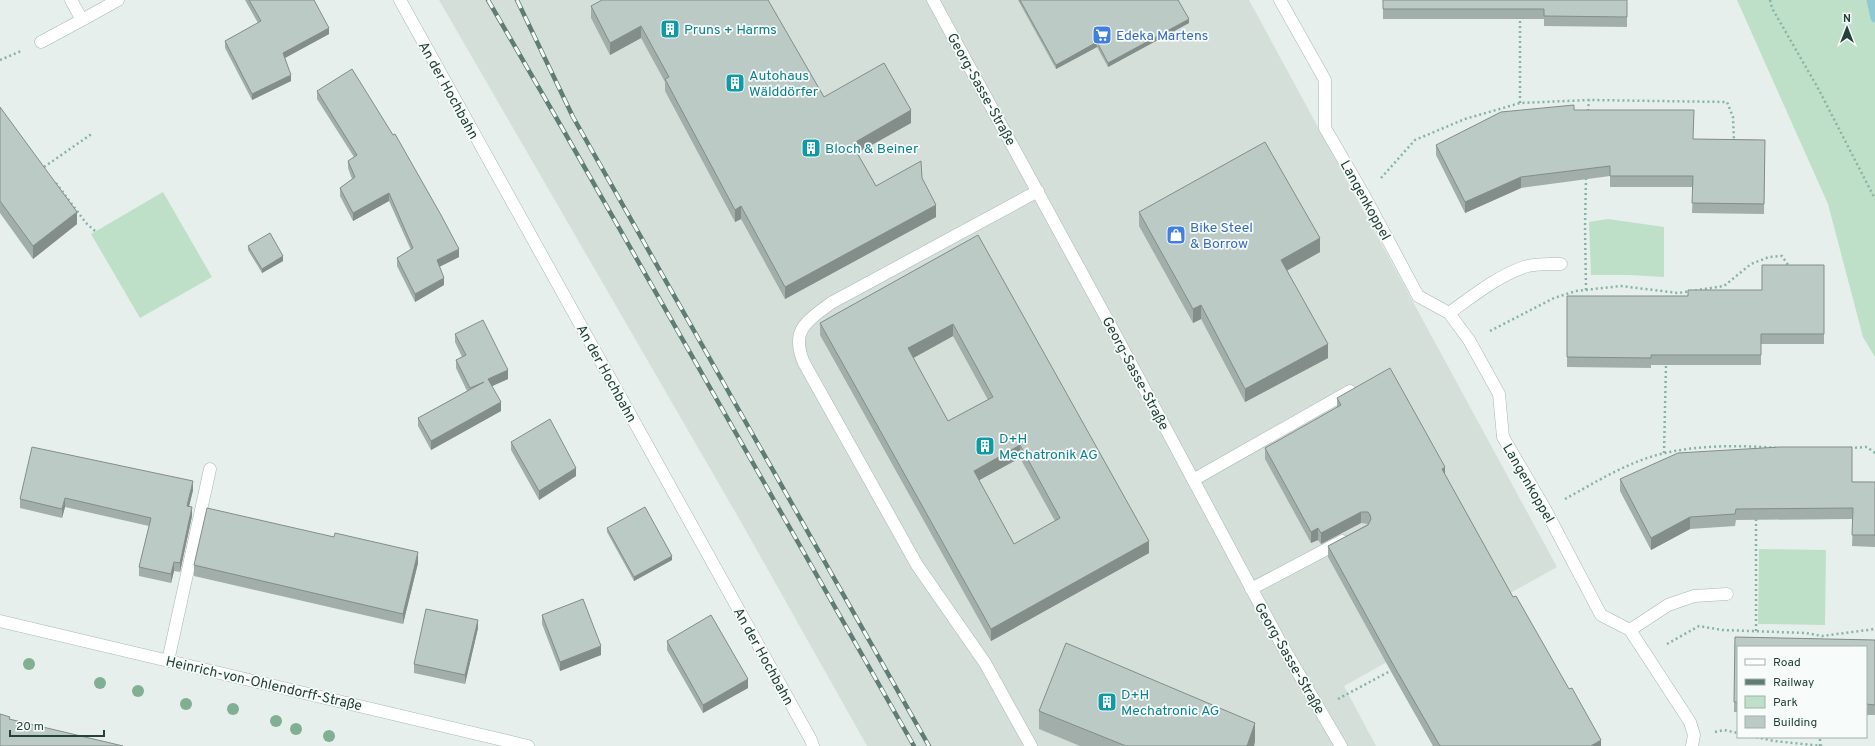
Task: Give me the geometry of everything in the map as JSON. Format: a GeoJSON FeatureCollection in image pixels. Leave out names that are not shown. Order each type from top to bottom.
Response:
{"type":"FeatureCollection","features":[{"type":"Feature","properties":{"kind":"street"},"geometry":{"type":"LineString","coordinates":[[71,0],[82,20]]}},
{"type":"Feature","properties":{"kind":"street"},"geometry":{"type":"LineString","coordinates":[[41,42],[118,0]]}},
{"type":"Feature","properties":{"kind":"street","name":"An der Hochbahn"},"geometry":{"type":"LineString","coordinates":[[400,0],[813,746]]}},
{"type":"Feature","properties":{"kind":"street","name":"Georg-Sasse-Straße"},"geometry":{"type":"LineString","coordinates":[[933,0],[1038,191],[1251,589],[1341,746]]}},
{"type":"Feature","properties":{"kind":"street","name":"Langenkoppel"},"geometry":{"type":"LineString","coordinates":[[1280,0],[1324,80],[1325,128],[1365,197],[1418,296],[1449,312],[1469,340],[1499,394],[1503,437],[1545,509],[1601,615],[1630,630]]}},
{"type":"Feature","properties":{"kind":"street"},"geometry":{"type":"LineString","coordinates":[[1031,746],[984,663],[917,565],[804,363],[798,349],[799,334],[807,323],[831,303],[1038,191]]}},
{"type":"Feature","properties":{"kind":"street"},"geometry":{"type":"LineString","coordinates":[[1449,312],[1486,286],[1525,267],[1542,264],[1561,264]]}},
{"type":"Feature","properties":{"kind":"street"},"geometry":{"type":"LineString","coordinates":[[1193,480],[1352,390]]}},
{"type":"Feature","properties":{"kind":"street"},"geometry":{"type":"LineString","coordinates":[[168,661],[210,469]]}},
{"type":"Feature","properties":{"kind":"street"},"geometry":{"type":"LineString","coordinates":[[1251,589],[1350,537]]}},
{"type":"Feature","properties":{"kind":"street"},"geometry":{"type":"LineString","coordinates":[[1692,746],[1694,735],[1690,722],[1645,656],[1630,630],[1668,605],[1694,596],[1727,594]]}},
{"type":"Feature","properties":{"kind":"street","name":"Heinrich-von-Ohlendorff-Straße"},"geometry":{"type":"LineString","coordinates":[[0,620],[528,746]]}},
{"type":"Feature","properties":{"kind":"path"},"geometry":{"type":"LineString","coordinates":[[1770,0],[1772,8],[1819,90],[1875,199]]}},
{"type":"Feature","properties":{"kind":"path"},"geometry":{"type":"LineString","coordinates":[[1520,14],[1520,103]]}},
{"type":"Feature","properties":{"kind":"path"},"geometry":{"type":"LineString","coordinates":[[1365,197],[1415,140],[1465,119],[1520,103],[1589,100],[1727,102],[1733,117],[1734,143]]}},
{"type":"Feature","properties":{"kind":"path"},"geometry":{"type":"LineString","coordinates":[[1588,112],[1589,100]]}},
{"type":"Feature","properties":{"kind":"path"},"geometry":{"type":"LineString","coordinates":[[40,161],[44,167],[93,133]]}},
{"type":"Feature","properties":{"kind":"path"},"geometry":{"type":"LineString","coordinates":[[1586,174],[1584,227],[1586,290]]}},
{"type":"Feature","properties":{"kind":"path"},"geometry":{"type":"LineString","coordinates":[[54,180],[86,223],[95,231]]}},
{"type":"Feature","properties":{"kind":"path"},"geometry":{"type":"LineString","coordinates":[[1469,340],[1505,324],[1554,298],[1576,291],[1621,286],[1678,293],[1724,286],[1751,264],[1769,257],[1782,256],[1792,272]]}},
{"type":"Feature","properties":{"kind":"path"},"geometry":{"type":"LineString","coordinates":[[1666,296],[1670,292]]}},
{"type":"Feature","properties":{"kind":"path"},"geometry":{"type":"LineString","coordinates":[[1664,454],[1666,358]]}},
{"type":"Feature","properties":{"kind":"path"},"geometry":{"type":"LineString","coordinates":[[1545,509],[1630,465],[1664,454],[1701,449],[1754,446],[1781,448]]}},
{"type":"Feature","properties":{"kind":"path"},"geometry":{"type":"LineString","coordinates":[[1754,446],[1754,452]]}},
{"type":"Feature","properties":{"kind":"path"},"geometry":{"type":"LineString","coordinates":[[1844,448],[1867,447],[1875,453]]}},
{"type":"Feature","properties":{"kind":"path"},"geometry":{"type":"LineString","coordinates":[[1756,516],[1756,632]]}},
{"type":"Feature","properties":{"kind":"path"},"geometry":{"type":"LineString","coordinates":[[1645,656],[1699,626],[1722,630],[1806,633],[1822,636],[1875,629]]}},
{"type":"Feature","properties":{"kind":"path"},"geometry":{"type":"LineString","coordinates":[[1822,636],[1822,642]]}},
{"type":"Feature","properties":{"kind":"path"},"geometry":{"type":"LineString","coordinates":[[1319,710],[1393,669]]}},
{"type":"Feature","properties":{"kind":"path"},"geometry":{"type":"LineString","coordinates":[[1760,738],[1774,741],[1821,746]]}},
{"type":"Feature","properties":{"kind":"shaded area"},"geometry":{"type":"Polygon","coordinates":[[[439,0],[1249,0],[1557,567],[1344,686],[1376,746],[867,746],[741,522],[439,0]]]}},
{"type":"Feature","properties":{"kind":"green space"},"geometry":{"type":"Polygon","coordinates":[[[1737,0],[1875,0],[1875,357],[1863,337],[1828,204],[1737,0]]]}},
{"type":"Feature","properties":{"kind":"green space"},"geometry":{"type":"Polygon","coordinates":[[[163,192],[212,277],[140,318],[91,234],[163,192]]]}},
{"type":"Feature","properties":{"kind":"green space"},"geometry":{"type":"Polygon","coordinates":[[[1608,219],[1664,227],[1664,277],[1591,275],[1589,222],[1608,219]]]}},
{"type":"Feature","properties":{"kind":"green space"},"geometry":{"type":"Polygon","coordinates":[[[1759,549],[1826,550],[1825,625],[1758,624],[1759,549]]]}},
{"type":"Feature","properties":{"kind":"building"},"geometry":{"type":"Polygon","coordinates":[[[249,0],[314,0],[329,28],[283,53],[291,75],[252,94],[225,41],[261,21],[249,0]]]}},
{"type":"Feature","properties":{"kind":"building"},"geometry":{"type":"Polygon","coordinates":[[[602,0],[768,0],[824,97],[884,63],[911,110],[852,144],[876,186],[921,161],[922,178],[936,205],[785,287],[741,206],[735,210],[665,79],[669,77],[641,26],[610,43],[591,6],[602,0]]]}},
{"type":"Feature","properties":{"kind":"building","name":"Edeka Martens"},"geometry":{"type":"Polygon","coordinates":[[[1020,0],[1178,0],[1189,19],[1108,63],[1097,42],[1056,65],[1020,0]]]}},
{"type":"Feature","properties":{"kind":"building"},"geometry":{"type":"Polygon","coordinates":[[[1383,0],[1627,0],[1627,17],[1544,16],[1544,9],[1383,9],[1383,0]]]}},
{"type":"Feature","properties":{"kind":"building"},"geometry":{"type":"Polygon","coordinates":[[[352,69],[393,135],[395,134],[459,249],[437,260],[444,278],[415,294],[397,258],[413,248],[389,193],[353,213],[340,188],[355,177],[348,161],[357,155],[317,91],[352,69]]]}},
{"type":"Feature","properties":{"kind":"building"},"geometry":{"type":"Polygon","coordinates":[[[1574,105],[1574,110],[1694,110],[1693,139],[1765,140],[1764,204],[1692,203],[1693,176],[1610,176],[1610,166],[1521,177],[1465,202],[1436,145],[1501,112],[1574,105]]]}},
{"type":"Feature","properties":{"kind":"building"},"geometry":{"type":"Polygon","coordinates":[[[0,107],[77,212],[33,246],[0,201],[0,107]]]}},
{"type":"Feature","properties":{"kind":"building"},"geometry":{"type":"Polygon","coordinates":[[[1265,142],[1320,238],[1281,260],[1328,344],[1245,389],[1201,305],[1193,309],[1139,212],[1265,142]]]}},
{"type":"Feature","properties":{"kind":"building"},"geometry":{"type":"Polygon","coordinates":[[[270,233],[283,256],[262,269],[248,246],[270,233]]]}},
{"type":"Feature","properties":{"kind":"building","name":"D+H Mechatronik AG"},"geometry":{"type":"Polygon","coordinates":[[[978,235],[1149,541],[991,629],[820,323],[978,235]],[[953,324],[908,348],[948,421],[993,397],[953,324]],[[1020,445],[974,471],[1014,544],[1060,518],[1020,445]]]}},
{"type":"Feature","properties":{"kind":"building"},"geometry":{"type":"Polygon","coordinates":[[[1762,265],[1824,265],[1824,334],[1761,334],[1761,355],[1651,355],[1651,358],[1567,357],[1567,296],[1688,296],[1688,290],[1762,290],[1762,265]]]}},
{"type":"Feature","properties":{"kind":"building"},"geometry":{"type":"Polygon","coordinates":[[[483,320],[508,370],[488,379],[501,402],[431,441],[418,418],[484,382],[470,388],[456,360],[466,355],[455,334],[483,320]]]}},
{"type":"Feature","properties":{"kind":"building"},"geometry":{"type":"Polygon","coordinates":[[[1390,368],[1445,467],[1442,469],[1513,597],[1516,596],[1569,689],[1572,688],[1601,740],[1591,746],[1440,746],[1328,546],[1368,525],[1371,519],[1370,515],[1368,512],[1361,512],[1321,533],[1318,528],[1311,532],[1265,448],[1341,405],[1337,398],[1390,368]]]}},
{"type":"Feature","properties":{"kind":"building"},"geometry":{"type":"Polygon","coordinates":[[[550,419],[576,468],[539,491],[511,442],[550,419]]]}},
{"type":"Feature","properties":{"kind":"building"},"geometry":{"type":"Polygon","coordinates":[[[32,447],[193,481],[187,506],[192,507],[180,563],[174,562],[171,574],[139,567],[151,518],[65,498],[62,509],[20,499],[32,447]]]}},
{"type":"Feature","properties":{"kind":"building"},"geometry":{"type":"Polygon","coordinates":[[[1780,447],[1852,447],[1852,482],[1875,482],[1875,535],[1852,535],[1853,508],[1736,509],[1735,514],[1690,517],[1651,538],[1620,479],[1678,453],[1780,447]]]}},
{"type":"Feature","properties":{"kind":"building"},"geometry":{"type":"Polygon","coordinates":[[[645,507],[672,556],[634,577],[607,528],[645,507]]]}},
{"type":"Feature","properties":{"kind":"building"},"geometry":{"type":"Polygon","coordinates":[[[207,508],[334,537],[335,533],[418,552],[403,614],[194,565],[207,508]]]}},
{"type":"Feature","properties":{"kind":"building"},"geometry":{"type":"Polygon","coordinates":[[[583,599],[601,646],[560,662],[542,615],[583,599]]]}},
{"type":"Feature","properties":{"kind":"building"},"geometry":{"type":"Polygon","coordinates":[[[426,609],[478,620],[465,675],[414,664],[426,609]]]}},
{"type":"Feature","properties":{"kind":"building"},"geometry":{"type":"Polygon","coordinates":[[[711,615],[748,679],[703,705],[667,641],[711,615]]]}},
{"type":"Feature","properties":{"kind":"building"},"geometry":{"type":"Polygon","coordinates":[[[1735,637],[1875,640],[1875,705],[1867,704],[1867,646],[1737,646],[1737,702],[1734,702],[1735,637]]]}},
{"type":"Feature","properties":{"kind":"building","name":"D+H Mechatronic AG"},"geometry":{"type":"Polygon","coordinates":[[[1066,643],[1255,723],[1247,746],[1126,746],[1039,711],[1066,643]]]}},
{"type":"Feature","properties":{"kind":"building"},"geometry":{"type":"Polygon","coordinates":[[[0,714],[10,717],[9,719],[123,746],[0,746],[0,714]]]}},
{"type":"Feature","properties":{"kind":"waterway"},"geometry":{"type":"LineString","coordinates":[[1871,0],[1875,18]]}},
{"type":"Feature","properties":{"kind":"railway"},"geometry":{"type":"LineString","coordinates":[[488,0],[914,746]]}},
{"type":"Feature","properties":{"kind":"railway"},"geometry":{"type":"LineString","coordinates":[[517,0],[573,117],[929,746]]}},
{"type":"Feature","properties":{"kind":"place","name":"Pruns + Harms"},"geometry":{"type":"Point","coordinates":[670,29]}},
{"type":"Feature","properties":{"kind":"place","name":"Edeka Martens"},"geometry":{"type":"Point","coordinates":[1102,35]}},
{"type":"Feature","properties":{"kind":"place","name":"Autohaus Wälddörfer"},"geometry":{"type":"Point","coordinates":[735,83]}},
{"type":"Feature","properties":{"kind":"place","name":"Bloch & Beiner"},"geometry":{"type":"Point","coordinates":[811,148]}},
{"type":"Feature","properties":{"kind":"place","name":"Bike Steel & Borrow"},"geometry":{"type":"Point","coordinates":[1176,235]}},
{"type":"Feature","properties":{"kind":"place","name":"D+H Mechatronik AG"},"geometry":{"type":"Point","coordinates":[985,446]}},
{"type":"Feature","properties":{"kind":"place","name":"D+H Mechatronic AG"},"geometry":{"type":"Point","coordinates":[1107,702]}}]}
